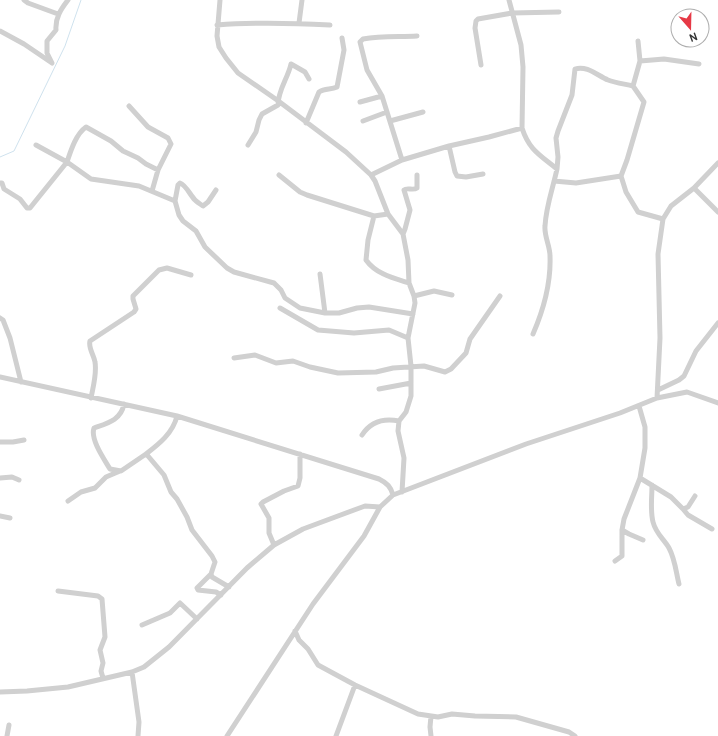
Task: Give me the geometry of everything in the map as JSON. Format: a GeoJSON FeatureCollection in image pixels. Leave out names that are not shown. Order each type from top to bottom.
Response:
{"type":"FeatureCollection","features":[{"type":"Feature","properties":{"kind":"street"},"geometry":{"type":"LineString","coordinates":[[24,0],[28,3],[58,14]]}},
{"type":"Feature","properties":{"kind":"street"},"geometry":{"type":"LineString","coordinates":[[0,31],[24,44],[52,63],[48,52],[47,41],[56,30],[58,14],[68,0]]}},
{"type":"Feature","properties":{"kind":"street"},"geometry":{"type":"LineString","coordinates":[[220,0],[217,36],[219,47],[226,58],[238,73],[346,152],[371,175],[375,181],[388,214],[403,234],[408,260],[409,283],[415,303],[408,338],[411,366],[411,396],[406,412],[399,421],[398,431],[404,458],[402,492]]}},
{"type":"Feature","properties":{"kind":"street"},"geometry":{"type":"LineString","coordinates":[[299,23],[302,0]]}},
{"type":"Feature","properties":{"kind":"street"},"geometry":{"type":"LineString","coordinates":[[509,0],[521,45],[523,67],[522,128],[531,147],[557,169]]}},
{"type":"Feature","properties":{"kind":"street"},"geometry":{"type":"LineString","coordinates":[[481,65],[475,28],[476,21],[478,19],[512,12],[559,12]]}},
{"type":"Feature","properties":{"kind":"street"},"geometry":{"type":"LineString","coordinates":[[217,25],[240,23],[299,23],[330,25]]}},
{"type":"Feature","properties":{"kind":"street"},"geometry":{"type":"LineString","coordinates":[[402,160],[382,96],[367,70],[360,42],[363,39],[383,36],[416,36]]}},
{"type":"Feature","properties":{"kind":"street"},"geometry":{"type":"LineString","coordinates":[[306,123],[319,92],[323,89],[337,87],[344,50],[342,38]]}},
{"type":"Feature","properties":{"kind":"street"},"geometry":{"type":"LineString","coordinates":[[633,86],[640,61],[638,41]]}},
{"type":"Feature","properties":{"kind":"street"},"geometry":{"type":"LineString","coordinates":[[640,61],[664,59],[700,64]]}},
{"type":"Feature","properties":{"kind":"street"},"geometry":{"type":"LineString","coordinates":[[248,145],[256,132],[262,114],[278,105],[283,85],[290,71],[291,64],[305,72],[309,79]]}},
{"type":"Feature","properties":{"kind":"street"},"geometry":{"type":"LineString","coordinates":[[533,334],[538,323],[548,283],[550,255],[544,227],[549,198],[557,169],[558,157],[556,138],[572,95],[575,69],[587,69],[608,80],[633,86],[644,102],[621,176],[626,192],[638,212],[663,219]]}},
{"type":"Feature","properties":{"kind":"street"},"geometry":{"type":"LineString","coordinates":[[360,102],[382,96]]}},
{"type":"Feature","properties":{"kind":"street"},"geometry":{"type":"LineString","coordinates":[[129,106],[148,127],[168,138],[171,144],[158,170],[152,191]]}},
{"type":"Feature","properties":{"kind":"street"},"geometry":{"type":"LineString","coordinates":[[363,121],[387,112]]}},
{"type":"Feature","properties":{"kind":"street"},"geometry":{"type":"LineString","coordinates":[[390,121],[423,112]]}},
{"type":"Feature","properties":{"kind":"street"},"geometry":{"type":"LineString","coordinates":[[0,183],[2,183],[4,190],[20,199],[27,208],[30,208],[67,162],[76,140],[86,127],[111,141],[123,151],[158,170]]}},
{"type":"Feature","properties":{"kind":"street"},"geometry":{"type":"LineString","coordinates":[[371,175],[402,160],[449,146],[522,128]]}},
{"type":"Feature","properties":{"kind":"street"},"geometry":{"type":"LineString","coordinates":[[36,145],[67,162],[91,179],[139,186],[175,201]]}},
{"type":"Feature","properties":{"kind":"street"},"geometry":{"type":"LineString","coordinates":[[449,146],[455,172],[458,176],[466,177],[483,174]]}},
{"type":"Feature","properties":{"kind":"street"},"geometry":{"type":"LineString","coordinates":[[657,398],[660,338],[658,254],[663,219],[671,206],[694,188],[718,163]]}},
{"type":"Feature","properties":{"kind":"street"},"geometry":{"type":"LineString","coordinates":[[403,234],[410,210],[404,190],[406,188],[418,188],[417,175]]}},
{"type":"Feature","properties":{"kind":"street"},"geometry":{"type":"LineString","coordinates":[[279,176],[300,192],[307,195],[374,216],[388,214]]}},
{"type":"Feature","properties":{"kind":"street"},"geometry":{"type":"LineString","coordinates":[[554,181],[576,183],[621,176]]}},
{"type":"Feature","properties":{"kind":"street"},"geometry":{"type":"LineString","coordinates":[[216,190],[208,202],[203,206],[196,202],[184,185],[180,183],[178,185],[175,201],[176,207],[183,221],[196,231],[205,247],[227,268],[243,276],[274,283],[281,290],[285,298],[300,308],[325,313],[339,313],[356,308],[369,307],[413,314]]}},
{"type":"Feature","properties":{"kind":"street"},"geometry":{"type":"LineString","coordinates":[[694,188],[718,212]]}},
{"type":"Feature","properties":{"kind":"street"},"geometry":{"type":"LineString","coordinates":[[374,216],[368,240],[366,260],[369,265],[385,276],[409,283]]}},
{"type":"Feature","properties":{"kind":"street"},"geometry":{"type":"LineString","coordinates":[[91,398],[95,373],[95,362],[89,344],[90,341],[134,312],[136,308],[133,296],[158,271],[167,268],[191,275]]}},
{"type":"Feature","properties":{"kind":"street"},"geometry":{"type":"LineString","coordinates":[[320,274],[325,313]]}},
{"type":"Feature","properties":{"kind":"street"},"geometry":{"type":"LineString","coordinates":[[414,296],[434,291],[452,295]]}},
{"type":"Feature","properties":{"kind":"street"},"geometry":{"type":"LineString","coordinates":[[234,358],[255,355],[276,362],[293,361],[310,367],[338,373],[376,372],[392,368],[411,366],[427,366],[445,372],[451,369],[466,352],[470,339],[500,296]]}},
{"type":"Feature","properties":{"kind":"street"},"geometry":{"type":"LineString","coordinates":[[280,308],[318,330],[354,333],[389,330],[408,338]]}},
{"type":"Feature","properties":{"kind":"street"},"geometry":{"type":"LineString","coordinates":[[0,318],[3,320],[10,338],[21,382]]}},
{"type":"Feature","properties":{"kind":"street"},"geometry":{"type":"LineString","coordinates":[[658,390],[684,376],[696,350],[718,323]]}},
{"type":"Feature","properties":{"kind":"street"},"geometry":{"type":"LineString","coordinates":[[0,377],[176,416],[379,479],[387,483],[392,490],[393,495]]}},
{"type":"Feature","properties":{"kind":"street"},"geometry":{"type":"LineString","coordinates":[[379,389],[411,383]]}},
{"type":"Feature","properties":{"kind":"street"},"geometry":{"type":"LineString","coordinates":[[227,736],[313,604],[364,536],[380,507],[393,495],[526,444],[639,406],[657,398],[687,392],[718,403]]}},
{"type":"Feature","properties":{"kind":"street"},"geometry":{"type":"LineString","coordinates":[[121,471],[110,468],[95,441],[92,432],[94,428],[112,421],[119,416],[123,412],[124,404]]}},
{"type":"Feature","properties":{"kind":"street"},"geometry":{"type":"LineString","coordinates":[[615,561],[622,556],[622,530],[624,519],[640,478],[645,448],[645,427],[639,406]]}},
{"type":"Feature","properties":{"kind":"street"},"geometry":{"type":"LineString","coordinates":[[68,501],[81,492],[95,488],[106,477],[121,471],[146,454],[163,440],[172,428],[176,416]]}},
{"type":"Feature","properties":{"kind":"street"},"geometry":{"type":"LineString","coordinates":[[362,435],[367,428],[376,422],[384,420],[399,421]]}},
{"type":"Feature","properties":{"kind":"street"},"geometry":{"type":"LineString","coordinates":[[0,442],[24,440]]}},
{"type":"Feature","properties":{"kind":"street"},"geometry":{"type":"LineString","coordinates":[[146,454],[164,475],[171,492],[177,499],[187,517],[192,530],[215,562],[211,574],[197,588],[198,590],[216,592],[221,595]]}},
{"type":"Feature","properties":{"kind":"street"},"geometry":{"type":"LineString","coordinates":[[274,545],[269,533],[269,518],[261,504],[284,491],[298,486],[300,478],[300,454]]}},
{"type":"Feature","properties":{"kind":"street"},"geometry":{"type":"LineString","coordinates":[[0,478],[12,477],[19,480]]}},
{"type":"Feature","properties":{"kind":"street"},"geometry":{"type":"LineString","coordinates":[[640,478],[671,497],[688,514],[712,529]]}},
{"type":"Feature","properties":{"kind":"street"},"geometry":{"type":"LineString","coordinates":[[652,485],[651,507],[653,522],[659,537],[668,547],[673,558],[679,584]]}},
{"type":"Feature","properties":{"kind":"street"},"geometry":{"type":"LineString","coordinates":[[682,509],[688,507],[695,496]]}},
{"type":"Feature","properties":{"kind":"street"},"geometry":{"type":"LineString","coordinates":[[0,692],[44,690],[68,687],[132,672],[144,667],[169,647],[247,568],[274,545],[303,529],[365,506],[380,507]]}},
{"type":"Feature","properties":{"kind":"street"},"geometry":{"type":"LineString","coordinates":[[0,516],[10,518]]}},
{"type":"Feature","properties":{"kind":"street"},"geometry":{"type":"LineString","coordinates":[[622,530],[643,540]]}},
{"type":"Feature","properties":{"kind":"street"},"geometry":{"type":"LineString","coordinates":[[211,574],[213,579],[229,587]]}},
{"type":"Feature","properties":{"kind":"street"},"geometry":{"type":"LineString","coordinates":[[58,591],[98,596],[102,599],[105,637],[100,650],[102,663],[101,671],[103,678]]}},
{"type":"Feature","properties":{"kind":"street"},"geometry":{"type":"LineString","coordinates":[[142,625],[170,613],[180,604],[197,619]]}},
{"type":"Feature","properties":{"kind":"street"},"geometry":{"type":"LineString","coordinates":[[296,631],[299,640],[308,649],[318,665],[355,685],[418,714],[438,718],[452,714],[516,718],[569,732],[576,736]]}},
{"type":"Feature","properties":{"kind":"street"},"geometry":{"type":"LineString","coordinates":[[132,672],[139,722],[138,736]]}},
{"type":"Feature","properties":{"kind":"street"},"geometry":{"type":"LineString","coordinates":[[336,736],[355,685]]}},
{"type":"Feature","properties":{"kind":"street"},"geometry":{"type":"LineString","coordinates":[[430,736],[432,716]]}},
{"type":"Feature","properties":{"kind":"street"},"geometry":{"type":"LineString","coordinates":[[7,736],[9,725]]}},
{"type":"Feature","properties":{"kind":"waterway"},"geometry":{"type":"LineString","coordinates":[[0,157],[14,151],[65,46],[81,0]]}}]}
